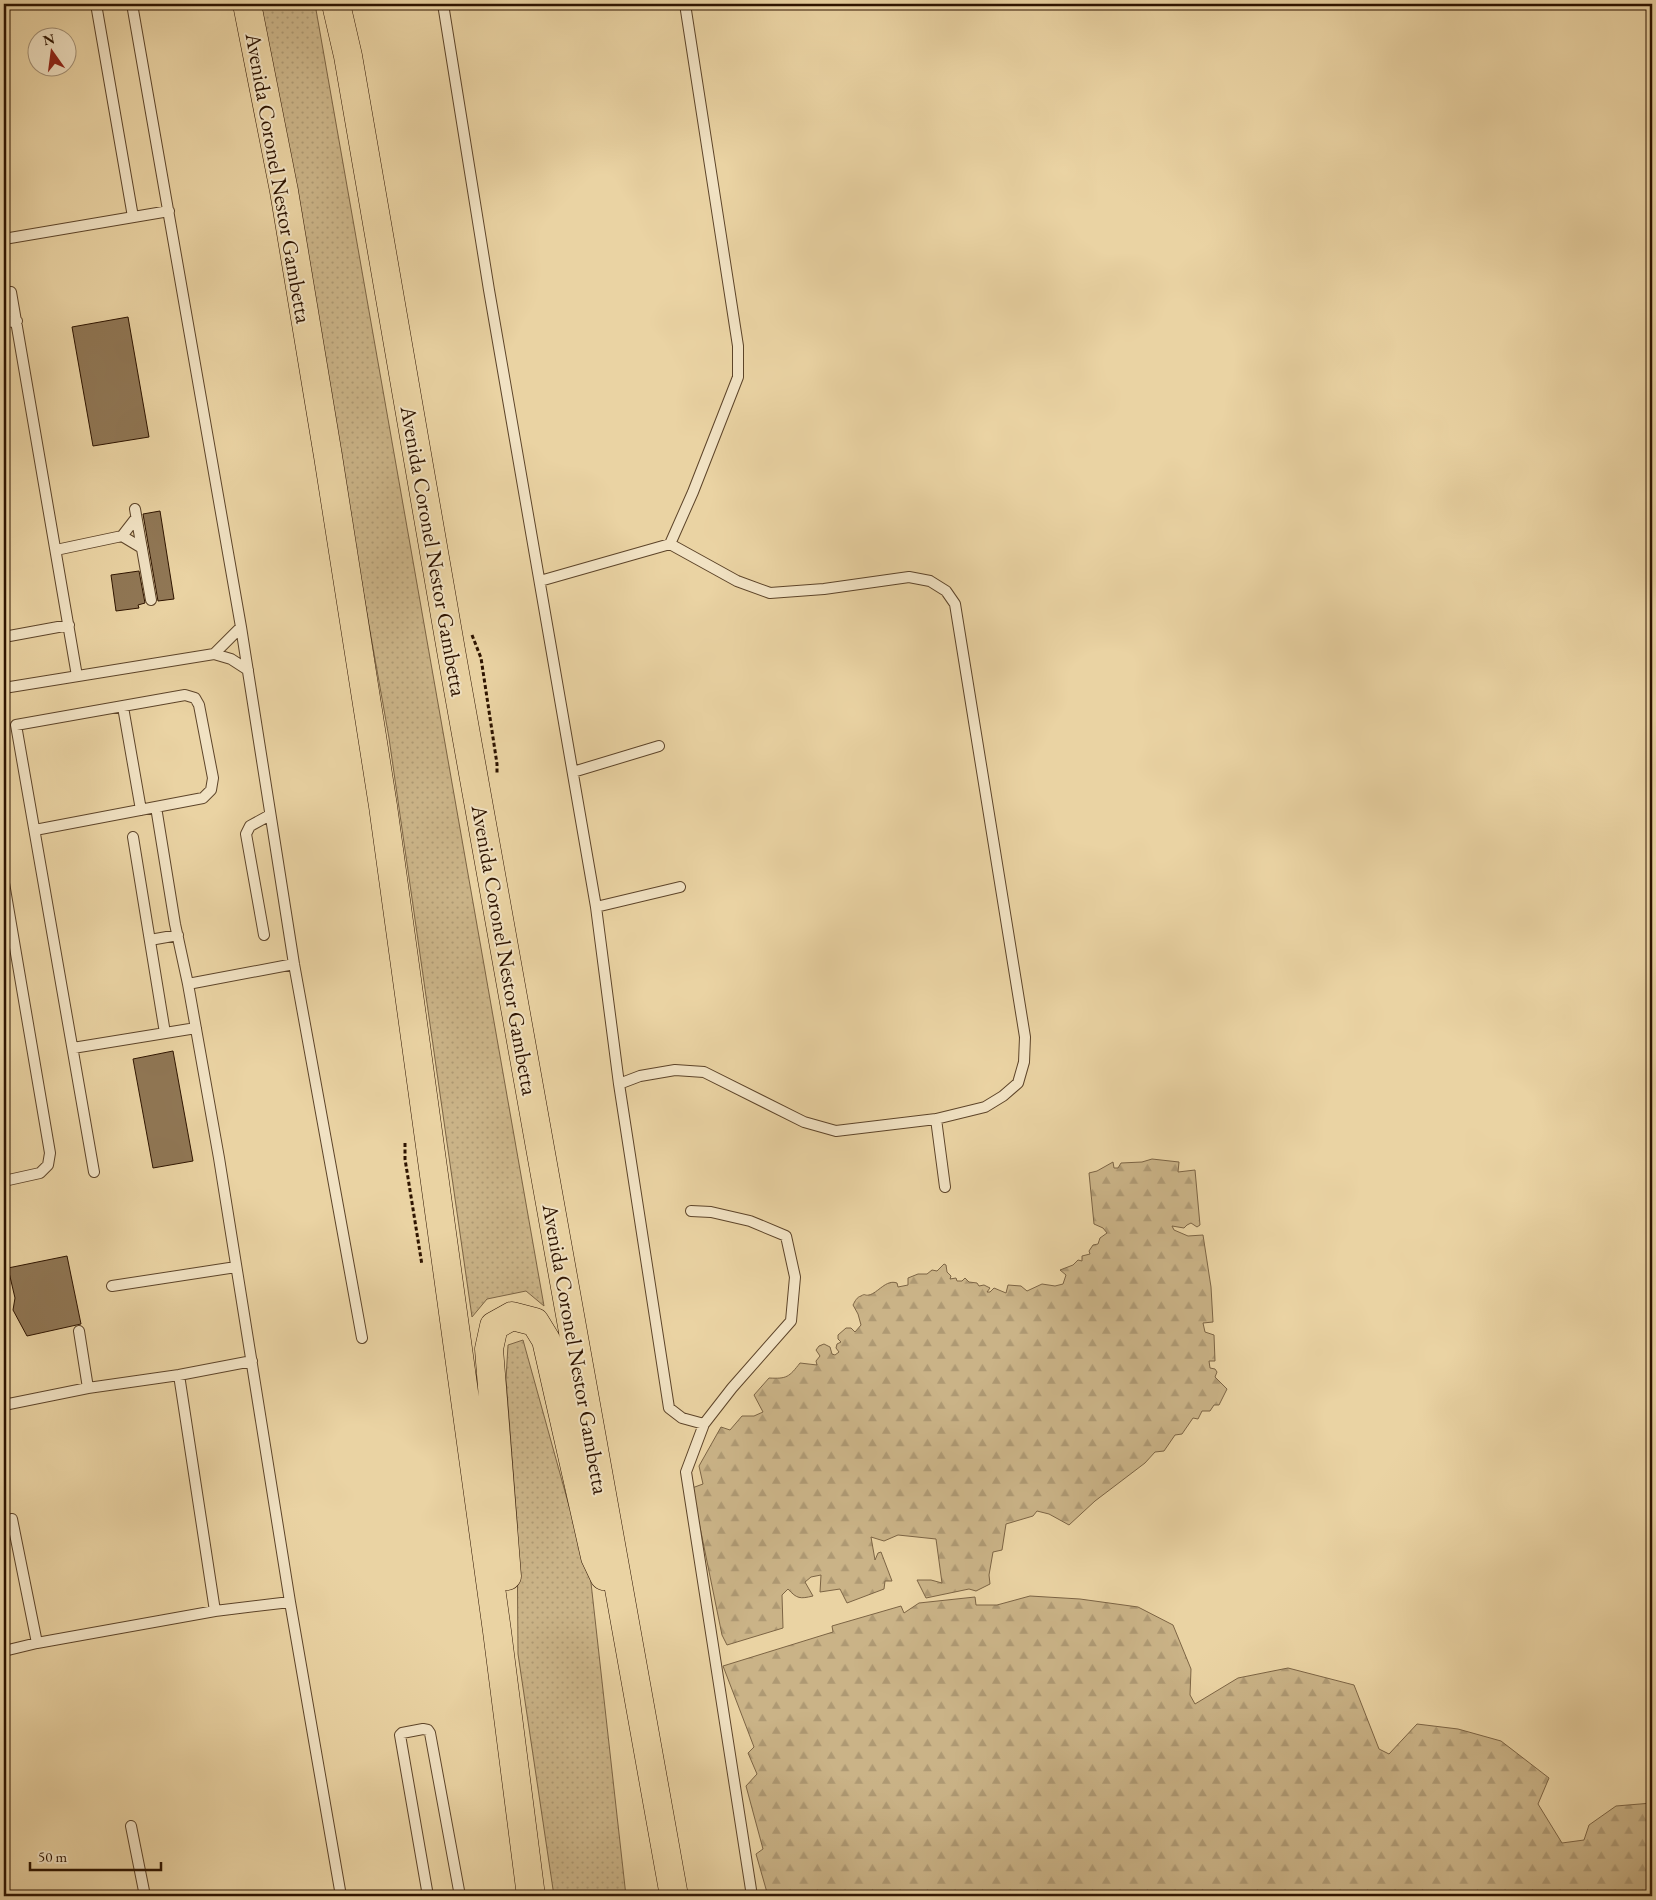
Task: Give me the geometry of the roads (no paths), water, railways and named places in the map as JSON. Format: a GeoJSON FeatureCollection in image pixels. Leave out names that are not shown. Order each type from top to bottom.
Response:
{"type":"FeatureCollection","features":[{"type":"Feature","properties":{"kind":"highway","name":"Avenida Coronel Nestor Gambetta"},"geometry":{"type":"LineString","coordinates":[[247,4],[284,190],[383,806],[497,1631],[529,1891]]}},
{"type":"Feature","properties":{"kind":"highway","name":"Avenida Coronel Nestor Gambetta"},"geometry":{"type":"LineString","coordinates":[[336,4],[348,56],[452,656],[674,1896]]}},
{"type":"Feature","properties":{"kind":"highway"},"geometry":{"type":"LineString","coordinates":[[497,1631],[507,1579],[489,1349],[494,1326],[512,1316],[535,1322],[546,1340],[595,1557],[626,1624]]}},
{"type":"Feature","properties":{"kind":"highway"},"geometry":{"type":"LineString","coordinates":[[656,1896],[663,1832]]}},
{"type":"Feature","properties":{"kind":"lane"},"geometry":{"type":"LineString","coordinates":[[96,4],[133,217]]}},
{"type":"Feature","properties":{"kind":"lane"},"geometry":{"type":"LineString","coordinates":[[132,4],[241,627],[294,964],[362,1338]]}},
{"type":"Feature","properties":{"kind":"lane"},"geometry":{"type":"LineString","coordinates":[[443,4],[489,290],[596,907],[619,1084],[669,1408],[682,1418],[704,1424]]}},
{"type":"Feature","properties":{"kind":"lane"},"geometry":{"type":"LineString","coordinates":[[670,544],[694,492],[738,377],[738,346],[685,4]]}},
{"type":"Feature","properties":{"kind":"lane"},"geometry":{"type":"LineString","coordinates":[[4,239],[169,211]]}},
{"type":"Feature","properties":{"kind":"lane"},"geometry":{"type":"LineString","coordinates":[[4,293],[11,292],[17,321],[77,676]]}},
{"type":"Feature","properties":{"kind":"lane"},"geometry":{"type":"LineString","coordinates":[[4,322],[17,321]]}},
{"type":"Feature","properties":{"kind":"lane"},"geometry":{"type":"LineString","coordinates":[[122,536],[136,514],[151,600]]}},
{"type":"Feature","properties":{"kind":"lane"},"geometry":{"type":"LineString","coordinates":[[56,550],[122,536],[142,548]]}},
{"type":"Feature","properties":{"kind":"lane"},"geometry":{"type":"LineString","coordinates":[[540,581],[670,544],[737,581],[770,593],[824,589],[909,577],[930,581],[946,590],[955,604],[1024,1037],[1024,1062],[1018,1083],[1003,1096],[985,1107],[936,1119],[836,1131],[804,1122],[704,1072],[675,1070],[640,1076],[619,1084]]}},
{"type":"Feature","properties":{"kind":"lane"},"geometry":{"type":"LineString","coordinates":[[4,636],[68,625]]}},
{"type":"Feature","properties":{"kind":"lane"},"geometry":{"type":"LineString","coordinates":[[214,654],[241,627]]}},
{"type":"Feature","properties":{"kind":"lane"},"geometry":{"type":"LineString","coordinates":[[4,688],[214,654],[231,659],[248,670]]}},
{"type":"Feature","properties":{"kind":"lane"},"geometry":{"type":"LineString","coordinates":[[35,830],[203,798],[211,790],[212,778],[199,705],[195,698],[185,695],[16,725],[94,1172]]}},
{"type":"Feature","properties":{"kind":"lane"},"geometry":{"type":"LineString","coordinates":[[123,707],[141,810]]}},
{"type":"Feature","properties":{"kind":"lane"},"geometry":{"type":"LineString","coordinates":[[573,772],[659,746]]}},
{"type":"Feature","properties":{"kind":"lane"},"geometry":{"type":"LineString","coordinates":[[156,807],[196,1028],[290,1602],[341,1896]]}},
{"type":"Feature","properties":{"kind":"lane"},"geometry":{"type":"LineString","coordinates":[[264,934],[246,834],[250,826],[270,815]]}},
{"type":"Feature","properties":{"kind":"lane"},"geometry":{"type":"LineString","coordinates":[[133,837],[165,1033]]}},
{"type":"Feature","properties":{"kind":"lane"},"geometry":{"type":"LineString","coordinates":[[4,883],[50,1153],[48,1165],[40,1174],[4,1181]]}},
{"type":"Feature","properties":{"kind":"lane"},"geometry":{"type":"LineString","coordinates":[[596,907],[680,887]]}},
{"type":"Feature","properties":{"kind":"lane"},"geometry":{"type":"LineString","coordinates":[[150,940],[178,936]]}},
{"type":"Feature","properties":{"kind":"lane"},"geometry":{"type":"LineString","coordinates":[[188,984],[294,964]]}},
{"type":"Feature","properties":{"kind":"lane"},"geometry":{"type":"LineString","coordinates":[[73,1048],[196,1028]]}},
{"type":"Feature","properties":{"kind":"lane"},"geometry":{"type":"LineString","coordinates":[[936,1119],[945,1187]]}},
{"type":"Feature","properties":{"kind":"lane"},"geometry":{"type":"LineString","coordinates":[[690,1211],[711,1212],[750,1221],[786,1236],[795,1277],[791,1321],[732,1388],[704,1424],[686,1472],[752,1896]]}},
{"type":"Feature","properties":{"kind":"lane"},"geometry":{"type":"LineString","coordinates":[[112,1286],[236,1267]]}},
{"type":"Feature","properties":{"kind":"lane"},"geometry":{"type":"LineString","coordinates":[[79,1331],[88,1388]]}},
{"type":"Feature","properties":{"kind":"lane"},"geometry":{"type":"LineString","coordinates":[[4,1405],[88,1388],[179,1375],[252,1361]]}},
{"type":"Feature","properties":{"kind":"lane"},"geometry":{"type":"LineString","coordinates":[[179,1375],[215,1611]]}},
{"type":"Feature","properties":{"kind":"lane"},"geometry":{"type":"LineString","coordinates":[[12,1519],[37,1643]]}},
{"type":"Feature","properties":{"kind":"lane"},"geometry":{"type":"LineString","coordinates":[[4,1651],[37,1643],[215,1611],[290,1602]]}},
{"type":"Feature","properties":{"kind":"lane"},"geometry":{"type":"LineString","coordinates":[[428,1896],[400,1735],[424,1729],[430,1733],[460,1896]]}},
{"type":"Feature","properties":{"kind":"lane"},"geometry":{"type":"LineString","coordinates":[[131,1826],[145,1896]]}}]}
